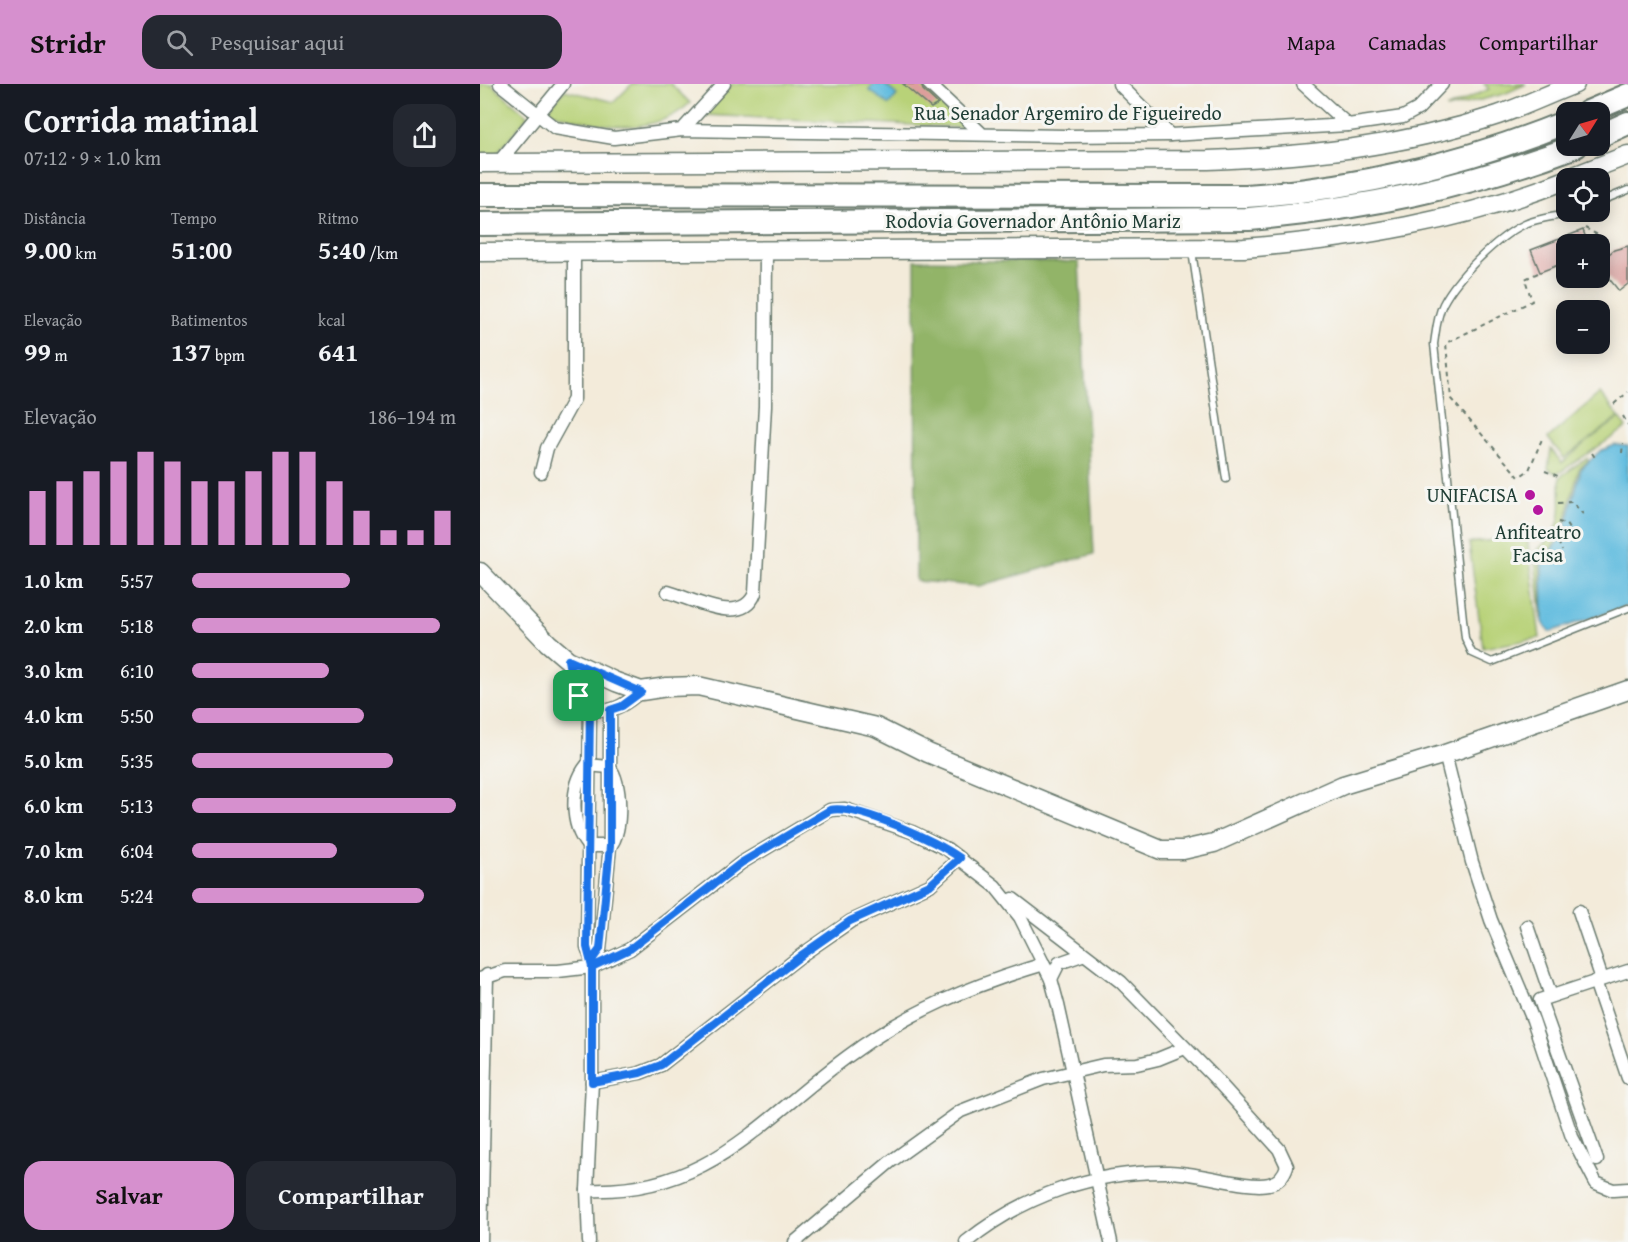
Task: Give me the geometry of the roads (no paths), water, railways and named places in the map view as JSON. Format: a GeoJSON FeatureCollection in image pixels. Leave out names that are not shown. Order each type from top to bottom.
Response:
{"type":"FeatureCollection","features":[{"type":"Feature","properties":{"kind":"highway"},"geometry":{"type":"LineString","coordinates":[[1610,103],[1628,95]]}},
{"type":"Feature","properties":{"kind":"highway"},"geometry":{"type":"LineString","coordinates":[[1610,131],[1628,123]]}},
{"type":"Feature","properties":{"kind":"highway","name":"Rodovia Governador Antônio Mariz"},"geometry":{"type":"LineString","coordinates":[[480,195],[1246,196],[1293,193],[1393,176],[1556,125]]}},
{"type":"Feature","properties":{"kind":"highway","name":"Rodovia Governador Antônio Mariz"},"geometry":{"type":"LineString","coordinates":[[480,224],[1250,219],[1367,205],[1479,179],[1556,153]]}},
{"type":"Feature","properties":{"kind":"street","name":"Rua Senador Argemiro de Figueiredo"},"geometry":{"type":"LineString","coordinates":[[500,84],[555,128],[603,137],[634,137],[682,130],[871,135],[980,132],[1065,136],[1170,135],[1348,125],[1403,117],[1418,108],[1442,84]]}},
{"type":"Feature","properties":{"kind":"street"},"geometry":{"type":"LineString","coordinates":[[489,163],[563,84]]}},
{"type":"Feature","properties":{"kind":"street"},"geometry":{"type":"LineString","coordinates":[[682,130],[724,84]]}},
{"type":"Feature","properties":{"kind":"street"},"geometry":{"type":"LineString","coordinates":[[929,84],[980,132]]}},
{"type":"Feature","properties":{"kind":"street"},"geometry":{"type":"LineString","coordinates":[[1119,84],[1170,135]]}},
{"type":"Feature","properties":{"kind":"street"},"geometry":{"type":"LineString","coordinates":[[1303,84],[1348,125]]}},
{"type":"Feature","properties":{"kind":"street"},"geometry":{"type":"LineString","coordinates":[[489,163],[1208,160],[1301,156],[1355,149],[1432,133],[1499,115],[1575,84]]}},
{"type":"Feature","properties":{"kind":"street"},"geometry":{"type":"LineString","coordinates":[[1595,168],[1628,155]]}},
{"type":"Feature","properties":{"kind":"street"},"geometry":{"type":"LineString","coordinates":[[480,252],[1192,250],[1339,239],[1467,212],[1556,183]]}},
{"type":"Feature","properties":{"kind":"street"},"geometry":{"type":"LineString","coordinates":[[668,592],[732,611],[744,607],[755,593],[765,406],[766,251]]}},
{"type":"Feature","properties":{"kind":"street"},"geometry":{"type":"LineString","coordinates":[[542,472],[550,440],[574,399],[574,252]]}},
{"type":"Feature","properties":{"kind":"street"},"geometry":{"type":"LineString","coordinates":[[480,572],[548,643],[568,660],[641,692]]}},
{"type":"Feature","properties":{"kind":"street"},"geometry":{"type":"LineString","coordinates":[[568,660],[573,685],[590,706],[610,710],[622,706],[641,692],[667,687],[698,686],[876,727],[928,753],[1161,850],[1184,850],[1214,843],[1344,785],[1445,754],[1628,690]]}},
{"type":"Feature","properties":{"kind":"street"},"geometry":{"type":"LineString","coordinates":[[589,1242],[587,1190],[592,1082],[592,963],[587,947],[587,765],[590,706]]}},
{"type":"Feature","properties":{"kind":"street"},"geometry":{"type":"LineString","coordinates":[[592,963],[600,949],[610,846],[617,834],[617,778],[609,767],[610,710]]}},
{"type":"Feature","properties":{"kind":"street"},"geometry":{"type":"LineString","coordinates":[[1445,754],[1472,862],[1491,920],[1533,1020],[1572,1137],[1596,1183],[1613,1190],[1628,1189]]}},
{"type":"Feature","properties":{"kind":"street"},"geometry":{"type":"LineString","coordinates":[[587,765],[609,767]]}},
{"type":"Feature","properties":{"kind":"street"},"geometry":{"type":"LineString","coordinates":[[481,1242],[484,977],[505,971],[558,971],[592,963],[630,949],[741,863],[830,810],[845,809],[932,840],[960,858],[1082,955],[1121,982],[1279,1149],[1287,1166],[1284,1175],[1268,1185],[1172,1172],[1137,1172],[1097,1178],[1068,1185],[1006,1212],[966,1242]]}},
{"type":"Feature","properties":{"kind":"street"},"geometry":{"type":"LineString","coordinates":[[588,846],[610,846]]}},
{"type":"Feature","properties":{"kind":"street"},"geometry":{"type":"LineString","coordinates":[[592,1082],[640,1073],[661,1065],[803,954],[850,921],[930,885],[960,858]]}},
{"type":"Feature","properties":{"kind":"street"},"geometry":{"type":"LineString","coordinates":[[995,886],[1031,934],[1051,979],[1111,1242]]}},
{"type":"Feature","properties":{"kind":"street"},"geometry":{"type":"LineString","coordinates":[[1579,911],[1628,1078]]}},
{"type":"Feature","properties":{"kind":"street"},"geometry":{"type":"LineString","coordinates":[[1527,926],[1551,996]]}},
{"type":"Feature","properties":{"kind":"street"},"geometry":{"type":"LineString","coordinates":[[1051,979],[1059,963],[1082,955]]}},
{"type":"Feature","properties":{"kind":"street"},"geometry":{"type":"LineString","coordinates":[[587,1190],[604,1191],[668,1180],[700,1167],[736,1147],[848,1056],[895,1025],[938,1001],[984,982],[1044,964]]}},
{"type":"Feature","properties":{"kind":"street"},"geometry":{"type":"LineString","coordinates":[[1597,1160],[1540,1000],[1628,971]]}},
{"type":"Feature","properties":{"kind":"street"},"geometry":{"type":"LineString","coordinates":[[796,1241],[890,1161],[961,1111],[996,1095],[1073,1070],[1103,1065],[1137,1064],[1158,1059],[1185,1048]]}},
{"type":"Feature","properties":{"kind":"lane"},"geometry":{"type":"LineString","coordinates":[[1610,197],[1628,190]]}},
{"type":"Feature","properties":{"kind":"lane"},"geometry":{"type":"LineString","coordinates":[[1556,216],[1526,223],[1507,234],[1458,283],[1443,305],[1437,324],[1434,344],[1465,638],[1472,653],[1492,662],[1628,608]]}},
{"type":"Feature","properties":{"kind":"lane"},"geometry":{"type":"LineString","coordinates":[[1192,250],[1226,479]]}},
{"type":"Feature","properties":{"kind":"water"},"geometry":{"type":"Polygon","coordinates":[[[874,84],[884,84],[897,95],[889,105],[869,90],[874,84]]]}},
{"type":"Feature","properties":{"kind":"water"},"geometry":{"type":"Polygon","coordinates":[[[1615,445],[1628,446],[1628,606],[1549,632],[1543,622],[1542,564],[1564,534],[1581,469],[1600,451],[1615,445]]]}},
{"type":"Feature","properties":{"kind":"place","name":"UNIFACISA"},"geometry":{"type":"Point","coordinates":[1530,495]}},
{"type":"Feature","properties":{"kind":"place","name":"Anfiteatro Facisa"},"geometry":{"type":"Point","coordinates":[1538,510]}}]}
